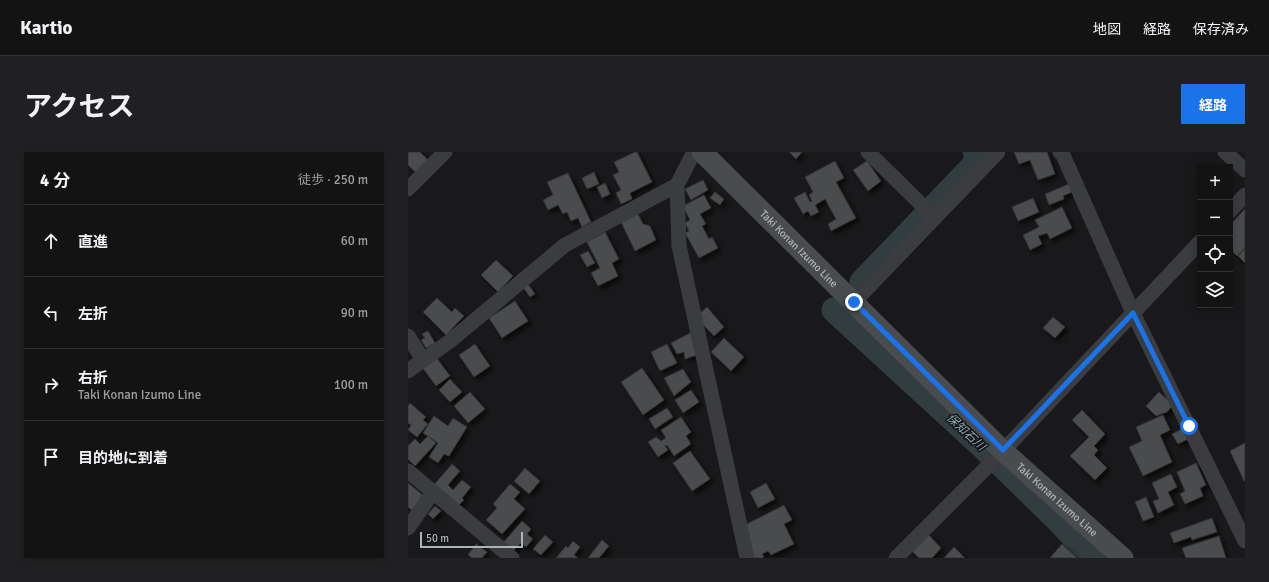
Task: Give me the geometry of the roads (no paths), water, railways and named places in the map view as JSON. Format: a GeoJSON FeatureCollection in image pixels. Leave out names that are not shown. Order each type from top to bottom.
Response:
{"type":"FeatureCollection","features":[{"type":"Feature","properties":{"kind":"main road","name":"Taki Konan Izumo Line"},"geometry":{"type":"LineString","coordinates":[[702,152],[1003,450],[1123,558]]}},
{"type":"Feature","properties":{"kind":"street"},"geometry":{"type":"LineString","coordinates":[[408,189],[445,152]]}},
{"type":"Feature","properties":{"kind":"street"},"geometry":{"type":"LineString","coordinates":[[694,152],[677,185],[679,246],[746,558]]}},
{"type":"Feature","properties":{"kind":"street"},"geometry":{"type":"LineString","coordinates":[[868,152],[935,218]]}},
{"type":"Feature","properties":{"kind":"street"},"geometry":{"type":"LineString","coordinates":[[854,302],[998,152]]}},
{"type":"Feature","properties":{"kind":"street"},"geometry":{"type":"LineString","coordinates":[[1060,152],[1063,155],[1133,313],[1245,541]]}},
{"type":"Feature","properties":{"kind":"street"},"geometry":{"type":"LineString","coordinates":[[1226,152],[1245,170]]}},
{"type":"Feature","properties":{"kind":"street"},"geometry":{"type":"LineString","coordinates":[[408,370],[450,342],[565,245],[677,185]]}},
{"type":"Feature","properties":{"kind":"street"},"geometry":{"type":"LineString","coordinates":[[1233,208],[1245,195]]}},
{"type":"Feature","properties":{"kind":"street"},"geometry":{"type":"LineString","coordinates":[[896,558],[1003,450],[1197,245]]}},
{"type":"Feature","properties":{"kind":"street"},"geometry":{"type":"LineString","coordinates":[[408,336],[423,360]]}},
{"type":"Feature","properties":{"kind":"street"},"geometry":{"type":"LineString","coordinates":[[408,471],[512,558]]}},
{"type":"Feature","properties":{"kind":"street"},"geometry":{"type":"LineString","coordinates":[[408,528],[433,492]]}},
{"type":"Feature","properties":{"kind":"waterway","name":"保知石川"},"geometry":{"type":"LineString","coordinates":[[862,282],[981,158],[975,152]]}},
{"type":"Feature","properties":{"kind":"waterway","name":"保知石川"},"geometry":{"type":"LineString","coordinates":[[834,310],[981,445],[1060,522],[1093,558]]}}]}
